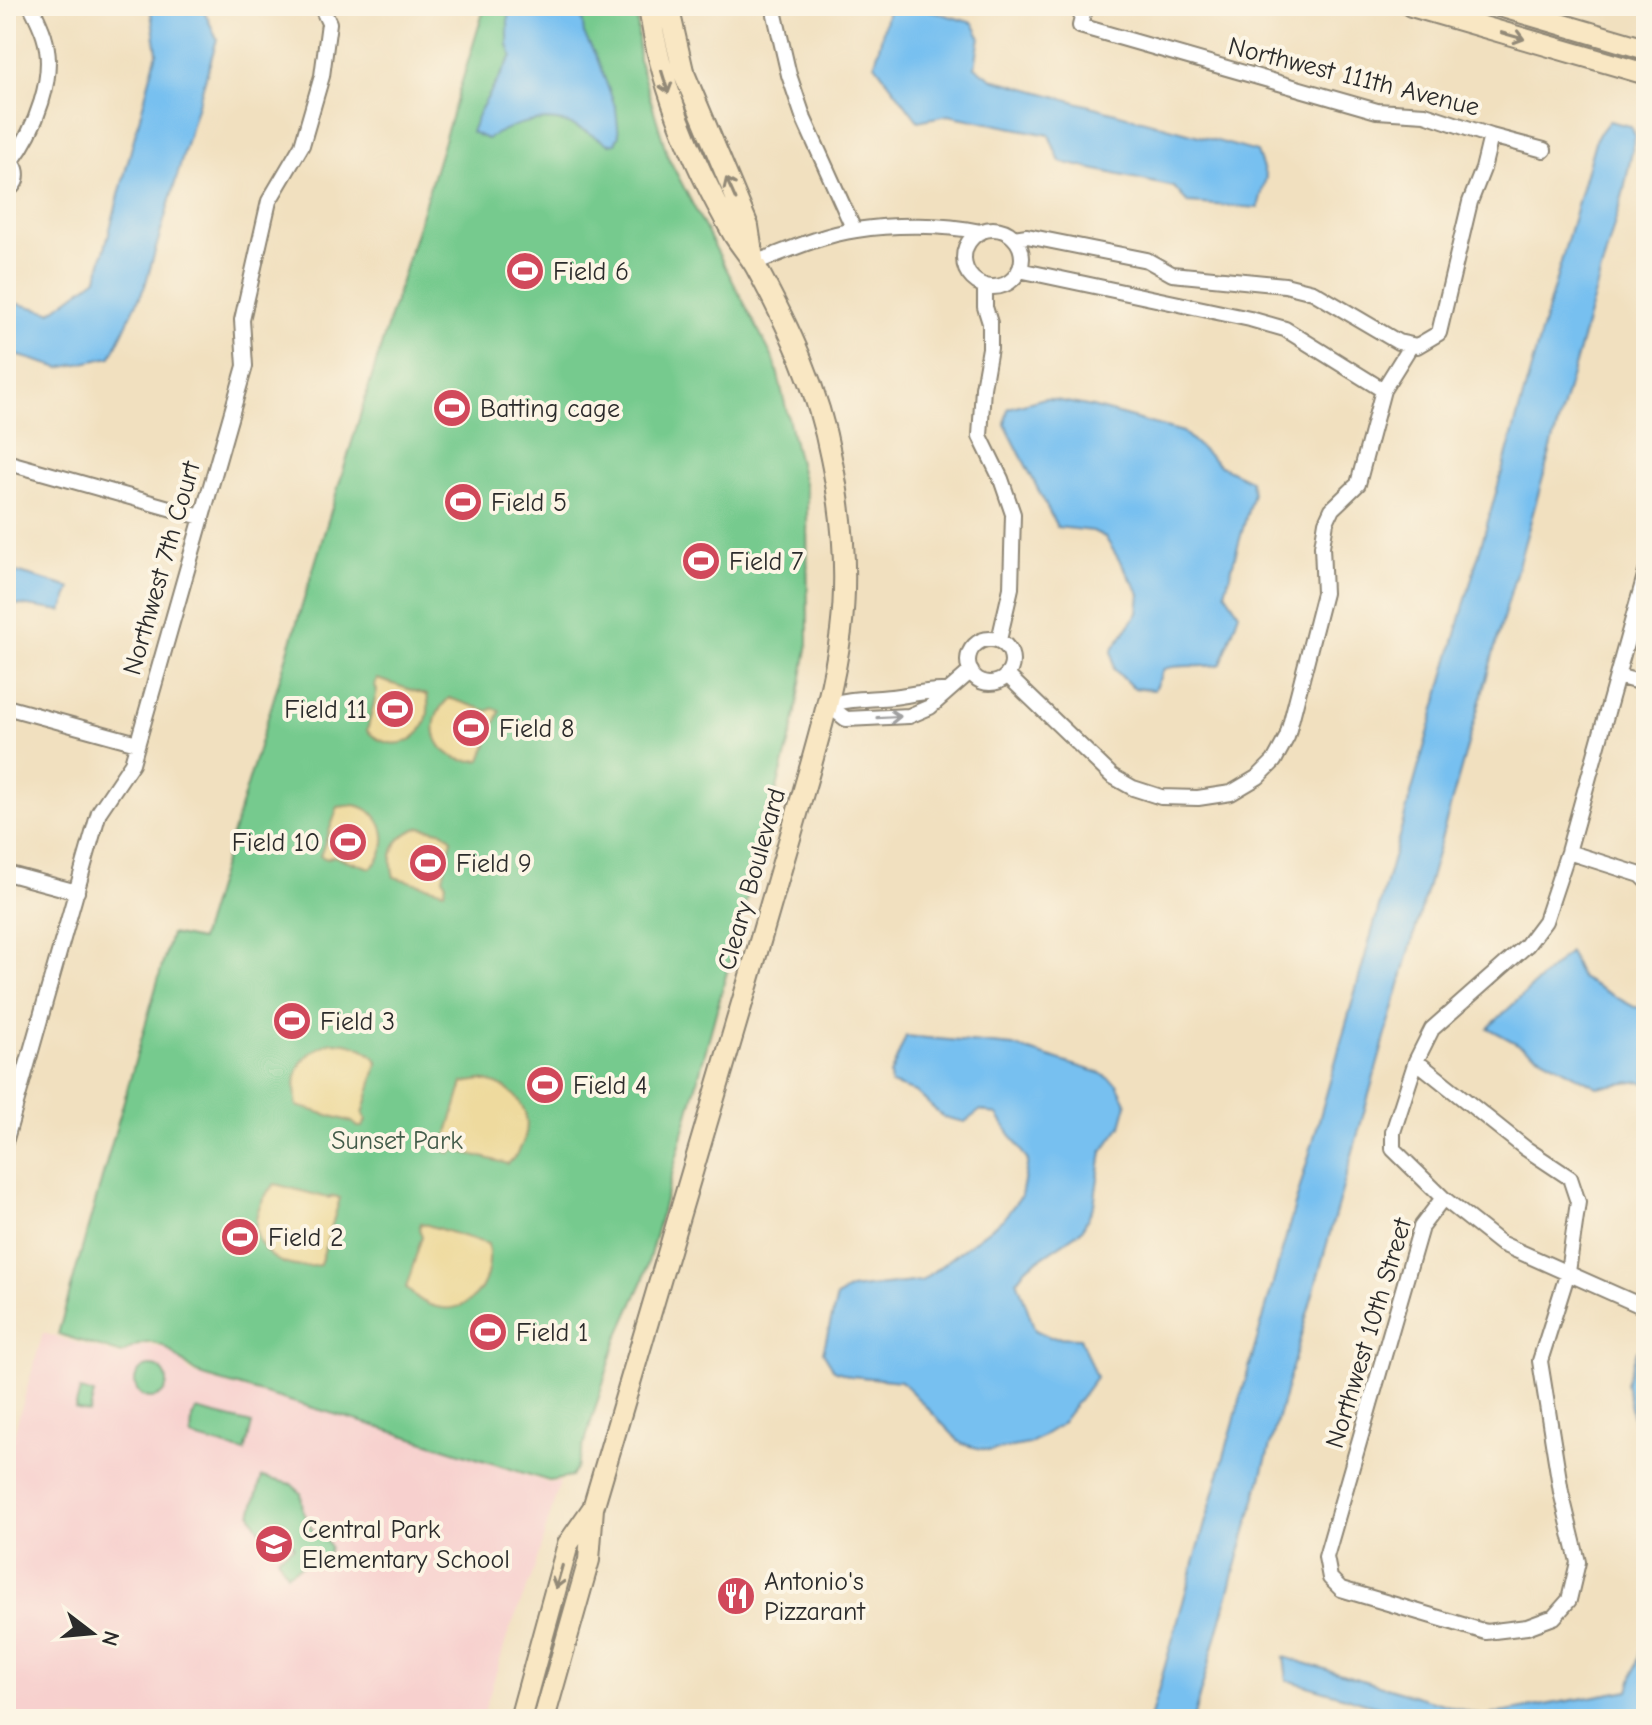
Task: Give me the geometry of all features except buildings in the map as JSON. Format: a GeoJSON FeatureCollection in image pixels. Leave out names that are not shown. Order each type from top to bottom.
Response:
{"type":"FeatureCollection","features":[{"type":"Feature","properties":{"kind":"street"},"geometry":{"type":"LineString","coordinates":[[6,191],[13,187],[17,177],[8,160],[29,139],[47,83],[45,38],[31,6]]}},
{"type":"Feature","properties":{"kind":"street","name":"Northwest 7th Court"},"geometry":{"type":"LineString","coordinates":[[6,1139],[99,812],[132,763],[245,366],[242,320],[269,201],[302,145],[322,76],[329,23],[321,6]]}},
{"type":"Feature","properties":{"kind":"street","name":"Cleary Boulevard"},"geometry":{"type":"LineString","coordinates":[[544,1719],[589,1560],[593,1508],[828,705],[843,599],[844,560],[838,493],[813,387],[795,341],[754,263],[735,236],[672,105],[649,6]]}},
{"type":"Feature","properties":{"kind":"street","name":"Cleary Boulevard"},"geometry":{"type":"LineString","coordinates":[[668,6],[683,71],[748,226],[754,263]]}},
{"type":"Feature","properties":{"kind":"street"},"geometry":{"type":"LineString","coordinates":[[773,6],[789,75],[804,119],[854,230]]}},
{"type":"Feature","properties":{"kind":"street","name":"Northwest 111th Avenue"},"geometry":{"type":"LineString","coordinates":[[1085,6],[1080,26],[1377,111],[1425,114],[1544,150]]}},
{"type":"Feature","properties":{"kind":"street"},"geometry":{"type":"LineString","coordinates":[[1411,6],[1646,74]]}},
{"type":"Feature","properties":{"kind":"street"},"geometry":{"type":"LineString","coordinates":[[1499,6],[1646,49]]}},
{"type":"Feature","properties":{"kind":"street"},"geometry":{"type":"LineString","coordinates":[[1014,238],[1027,236],[1139,258],[1172,274],[1285,285],[1313,292],[1398,342],[1417,346],[1439,333],[1470,202],[1491,136]]}},
{"type":"Feature","properties":{"kind":"street"},"geometry":{"type":"LineString","coordinates":[[754,263],[854,230],[962,228],[981,232],[998,229],[1014,238],[1021,253],[1019,270],[1005,284],[985,286],[971,276],[964,260],[968,243],[981,232]]}},
{"type":"Feature","properties":{"kind":"street"},"geometry":{"type":"LineString","coordinates":[[1019,270],[1285,329],[1383,390]]}},
{"type":"Feature","properties":{"kind":"street"},"geometry":{"type":"LineString","coordinates":[[985,286],[990,348],[983,388],[980,436],[1001,479],[1013,514],[1011,588],[999,640]]}},
{"type":"Feature","properties":{"kind":"street"},"geometry":{"type":"LineString","coordinates":[[1007,675],[1112,776],[1133,788],[1161,797],[1198,798],[1231,793],[1258,777],[1274,761],[1287,737],[1324,593],[1322,546],[1326,522],[1332,509],[1358,484],[1383,390],[1411,345]]}},
{"type":"Feature","properties":{"kind":"street"},"geometry":{"type":"LineString","coordinates":[[6,462],[201,517]]}},
{"type":"Feature","properties":{"kind":"street","name":"Northwest 10th Street"},"geometry":{"type":"LineString","coordinates":[[1568,1272],[1540,1361],[1561,1492],[1578,1562],[1569,1600],[1554,1617],[1527,1627],[1486,1632],[1341,1589],[1330,1578],[1326,1557],[1421,1227],[1443,1198],[1393,1149],[1393,1132],[1416,1061],[1432,1029],[1527,945],[1545,921],[1568,852],[1646,572]]}},
{"type":"Feature","properties":{"kind":"street"},"geometry":{"type":"LineString","coordinates":[[986,639],[999,640],[1010,651],[1012,658],[1007,675],[994,683],[986,683],[971,671],[969,656],[973,647],[986,639]]}},
{"type":"Feature","properties":{"kind":"street"},"geometry":{"type":"LineString","coordinates":[[828,705],[846,719],[909,716],[930,707],[971,671]]}},
{"type":"Feature","properties":{"kind":"street"},"geometry":{"type":"LineString","coordinates":[[1617,676],[1646,684]]}},
{"type":"Feature","properties":{"kind":"street"},"geometry":{"type":"LineString","coordinates":[[828,705],[849,698],[900,696],[927,689],[945,691]]}},
{"type":"Feature","properties":{"kind":"street"},"geometry":{"type":"LineString","coordinates":[[6,707],[137,743]]}},
{"type":"Feature","properties":{"kind":"street"},"geometry":{"type":"LineString","coordinates":[[1568,852],[1641,875],[1646,880]]}},
{"type":"Feature","properties":{"kind":"street"},"geometry":{"type":"LineString","coordinates":[[6,873],[77,892]]}},
{"type":"Feature","properties":{"kind":"street"},"geometry":{"type":"LineString","coordinates":[[1416,1061],[1525,1148],[1570,1178],[1578,1202],[1568,1272]]}},
{"type":"Feature","properties":{"kind":"street"},"geometry":{"type":"LineString","coordinates":[[1443,1198],[1500,1243],[1646,1308]]}},
{"type":"Feature","properties":{"kind":"street","name":"Cleary Boulevard"},"geometry":{"type":"LineString","coordinates":[[520,1719],[568,1544],[593,1508]]}},
{"type":"Feature","properties":{"kind":"shaded area","name":"Central Park Elementary School"},"geometry":{"type":"Polygon","coordinates":[[[43,1333],[121,1356],[133,1348],[147,1345],[164,1348],[190,1372],[204,1378],[401,1434],[548,1483],[560,1482],[533,1573],[508,1634],[482,1719],[6,1719],[6,1461],[43,1333]]]}},
{"type":"Feature","properties":{"kind":"green space","name":"Sunset Park"},"geometry":{"type":"Polygon","coordinates":[[[485,6],[637,6],[639,61],[668,157],[775,362],[807,497],[808,643],[793,729],[643,1281],[617,1339],[577,1467],[571,1477],[549,1481],[203,1376],[158,1344],[136,1346],[122,1354],[58,1334],[171,934],[200,940],[485,6]]]}},
{"type":"Feature","properties":{"kind":"green space"},"geometry":{"type":"Polygon","coordinates":[[[151,1366],[163,1370],[167,1382],[163,1394],[151,1398],[139,1394],[135,1382],[139,1370],[151,1366]]]}},
{"type":"Feature","properties":{"kind":"green space"},"geometry":{"type":"Polygon","coordinates":[[[80,1390],[94,1394],[89,1413],[75,1409],[80,1390]]]}},
{"type":"Feature","properties":{"kind":"green space"},"geometry":{"type":"Polygon","coordinates":[[[196,1410],[252,1424],[245,1452],[191,1437],[192,1418],[196,1410]]]}},
{"type":"Feature","properties":{"kind":"green space"},"geometry":{"type":"Polygon","coordinates":[[[262,1477],[291,1484],[301,1493],[303,1512],[315,1534],[326,1540],[330,1547],[327,1559],[317,1567],[304,1564],[287,1574],[277,1557],[294,1547],[280,1521],[260,1531],[251,1514],[262,1477]]]}},
{"type":"Feature","properties":{"kind":"sand"},"geometry":{"type":"Polygon","coordinates":[[[377,679],[427,695],[426,722],[412,739],[391,743],[367,731],[377,679]]]}},
{"type":"Feature","properties":{"kind":"sand"},"geometry":{"type":"Polygon","coordinates":[[[449,698],[488,711],[494,708],[500,711],[481,760],[467,761],[454,757],[438,742],[435,721],[449,698]]]}},
{"type":"Feature","properties":{"kind":"sand"},"geometry":{"type":"Polygon","coordinates":[[[355,805],[374,815],[383,831],[383,850],[371,868],[333,856],[327,859],[320,856],[338,807],[355,805]]]}},
{"type":"Feature","properties":{"kind":"sand"},"geometry":{"type":"Polygon","coordinates":[[[421,827],[444,832],[452,839],[443,878],[446,884],[444,891],[394,877],[392,860],[396,846],[405,835],[421,827]]]}},
{"type":"Feature","properties":{"kind":"sand"},"geometry":{"type":"Polygon","coordinates":[[[332,1042],[357,1046],[378,1061],[363,1114],[366,1120],[363,1127],[297,1106],[295,1083],[300,1066],[312,1052],[332,1042]]]}},
{"type":"Feature","properties":{"kind":"sand"},"geometry":{"type":"Polygon","coordinates":[[[481,1080],[510,1091],[525,1112],[525,1138],[508,1164],[455,1150],[450,1153],[443,1150],[463,1083],[481,1080]]]}},
{"type":"Feature","properties":{"kind":"sand"},"geometry":{"type":"Polygon","coordinates":[[[275,1184],[328,1198],[340,1198],[320,1265],[283,1263],[270,1255],[261,1244],[256,1231],[257,1216],[263,1200],[275,1184]]]}},
{"type":"Feature","properties":{"kind":"sand"},"geometry":{"type":"Polygon","coordinates":[[[421,1223],[488,1244],[489,1264],[485,1281],[466,1304],[452,1308],[437,1307],[422,1301],[406,1288],[422,1236],[419,1229],[421,1223]]]}},
{"type":"Feature","properties":{"kind":"water"},"geometry":{"type":"Polygon","coordinates":[[[150,6],[202,6],[217,39],[145,286],[111,357],[60,368],[6,352],[6,301],[51,312],[97,278],[157,52],[150,6]]]}},
{"type":"Feature","properties":{"kind":"water"},"geometry":{"type":"Polygon","coordinates":[[[508,6],[581,6],[584,34],[597,58],[616,109],[619,136],[615,143],[609,144],[574,126],[552,120],[523,123],[487,139],[471,132],[479,112],[512,56],[508,45],[508,6]]]}},
{"type":"Feature","properties":{"kind":"water"},"geometry":{"type":"Polygon","coordinates":[[[889,6],[915,6],[973,23],[980,37],[975,67],[993,79],[1257,152],[1266,177],[1258,208],[1188,203],[1174,187],[1060,162],[1049,135],[948,115],[918,121],[875,64],[889,6]]]}},
{"type":"Feature","properties":{"kind":"water"},"geometry":{"type":"Polygon","coordinates":[[[1609,121],[1630,126],[1635,136],[1624,190],[1193,1719],[1150,1719],[1596,138],[1609,121]]]}},
{"type":"Feature","properties":{"kind":"water"},"geometry":{"type":"Polygon","coordinates":[[[1045,398],[1092,407],[1183,432],[1220,466],[1250,480],[1253,493],[1225,592],[1239,613],[1221,664],[1164,669],[1154,690],[1133,688],[1114,669],[1112,650],[1138,613],[1140,594],[1105,537],[1093,531],[1057,527],[1005,424],[1008,408],[1045,398]]]}},
{"type":"Feature","properties":{"kind":"water"},"geometry":{"type":"Polygon","coordinates":[[[6,569],[71,588],[62,611],[6,603],[6,569]]]}},
{"type":"Feature","properties":{"kind":"water"},"geometry":{"type":"Polygon","coordinates":[[[1569,952],[1581,978],[1634,1007],[1646,1008],[1646,1084],[1641,1081],[1597,1087],[1488,1028],[1569,952]]]}},
{"type":"Feature","properties":{"kind":"water"},"geometry":{"type":"Polygon","coordinates":[[[906,1036],[1013,1046],[1100,1073],[1117,1084],[1127,1104],[1121,1126],[1102,1152],[1094,1205],[1082,1230],[1026,1268],[1017,1280],[1035,1330],[1050,1337],[1080,1338],[1096,1377],[1060,1425],[1029,1444],[990,1451],[962,1444],[901,1381],[850,1376],[834,1370],[823,1352],[837,1297],[850,1289],[921,1281],[1003,1219],[1021,1196],[1028,1161],[997,1115],[981,1110],[965,1122],[943,1117],[916,1092],[891,1084],[890,1075],[906,1036]]]}},
{"type":"Feature","properties":{"kind":"water"},"geometry":{"type":"Polygon","coordinates":[[[1637,1351],[1646,1353],[1646,1487],[1626,1383],[1637,1351]]]}},
{"type":"Feature","properties":{"kind":"water"},"geometry":{"type":"Polygon","coordinates":[[[1646,1633],[1646,1719],[1420,1719],[1287,1680],[1284,1657],[1483,1716],[1629,1690],[1646,1633]]]}},
{"type":"Feature","properties":{"kind":"place","name":"Field 6"},"geometry":{"type":"Point","coordinates":[525,271]}},
{"type":"Feature","properties":{"kind":"place","name":"Batting cage"},"geometry":{"type":"Point","coordinates":[452,408]}},
{"type":"Feature","properties":{"kind":"place","name":"Field 5"},"geometry":{"type":"Point","coordinates":[463,502]}},
{"type":"Feature","properties":{"kind":"place","name":"Field 7"},"geometry":{"type":"Point","coordinates":[701,561]}},
{"type":"Feature","properties":{"kind":"place","name":"Field 11"},"geometry":{"type":"Point","coordinates":[395,709]}},
{"type":"Feature","properties":{"kind":"place","name":"Field 8"},"geometry":{"type":"Point","coordinates":[471,728]}},
{"type":"Feature","properties":{"kind":"place","name":"Field 10"},"geometry":{"type":"Point","coordinates":[348,842]}},
{"type":"Feature","properties":{"kind":"place","name":"Field 9"},"geometry":{"type":"Point","coordinates":[428,863]}},
{"type":"Feature","properties":{"kind":"place","name":"Field 3"},"geometry":{"type":"Point","coordinates":[292,1021]}},
{"type":"Feature","properties":{"kind":"place","name":"Field 4"},"geometry":{"type":"Point","coordinates":[545,1085]}},
{"type":"Feature","properties":{"kind":"place","name":"Field 2"},"geometry":{"type":"Point","coordinates":[240,1237]}},
{"type":"Feature","properties":{"kind":"place","name":"Field 1"},"geometry":{"type":"Point","coordinates":[488,1332]}},
{"type":"Feature","properties":{"kind":"place","name":"Central Park Elementary School"},"geometry":{"type":"Point","coordinates":[274,1544]}},
{"type":"Feature","properties":{"kind":"place","name":"Antonio's Pizzarant"},"geometry":{"type":"Point","coordinates":[736,1596]}}]}
